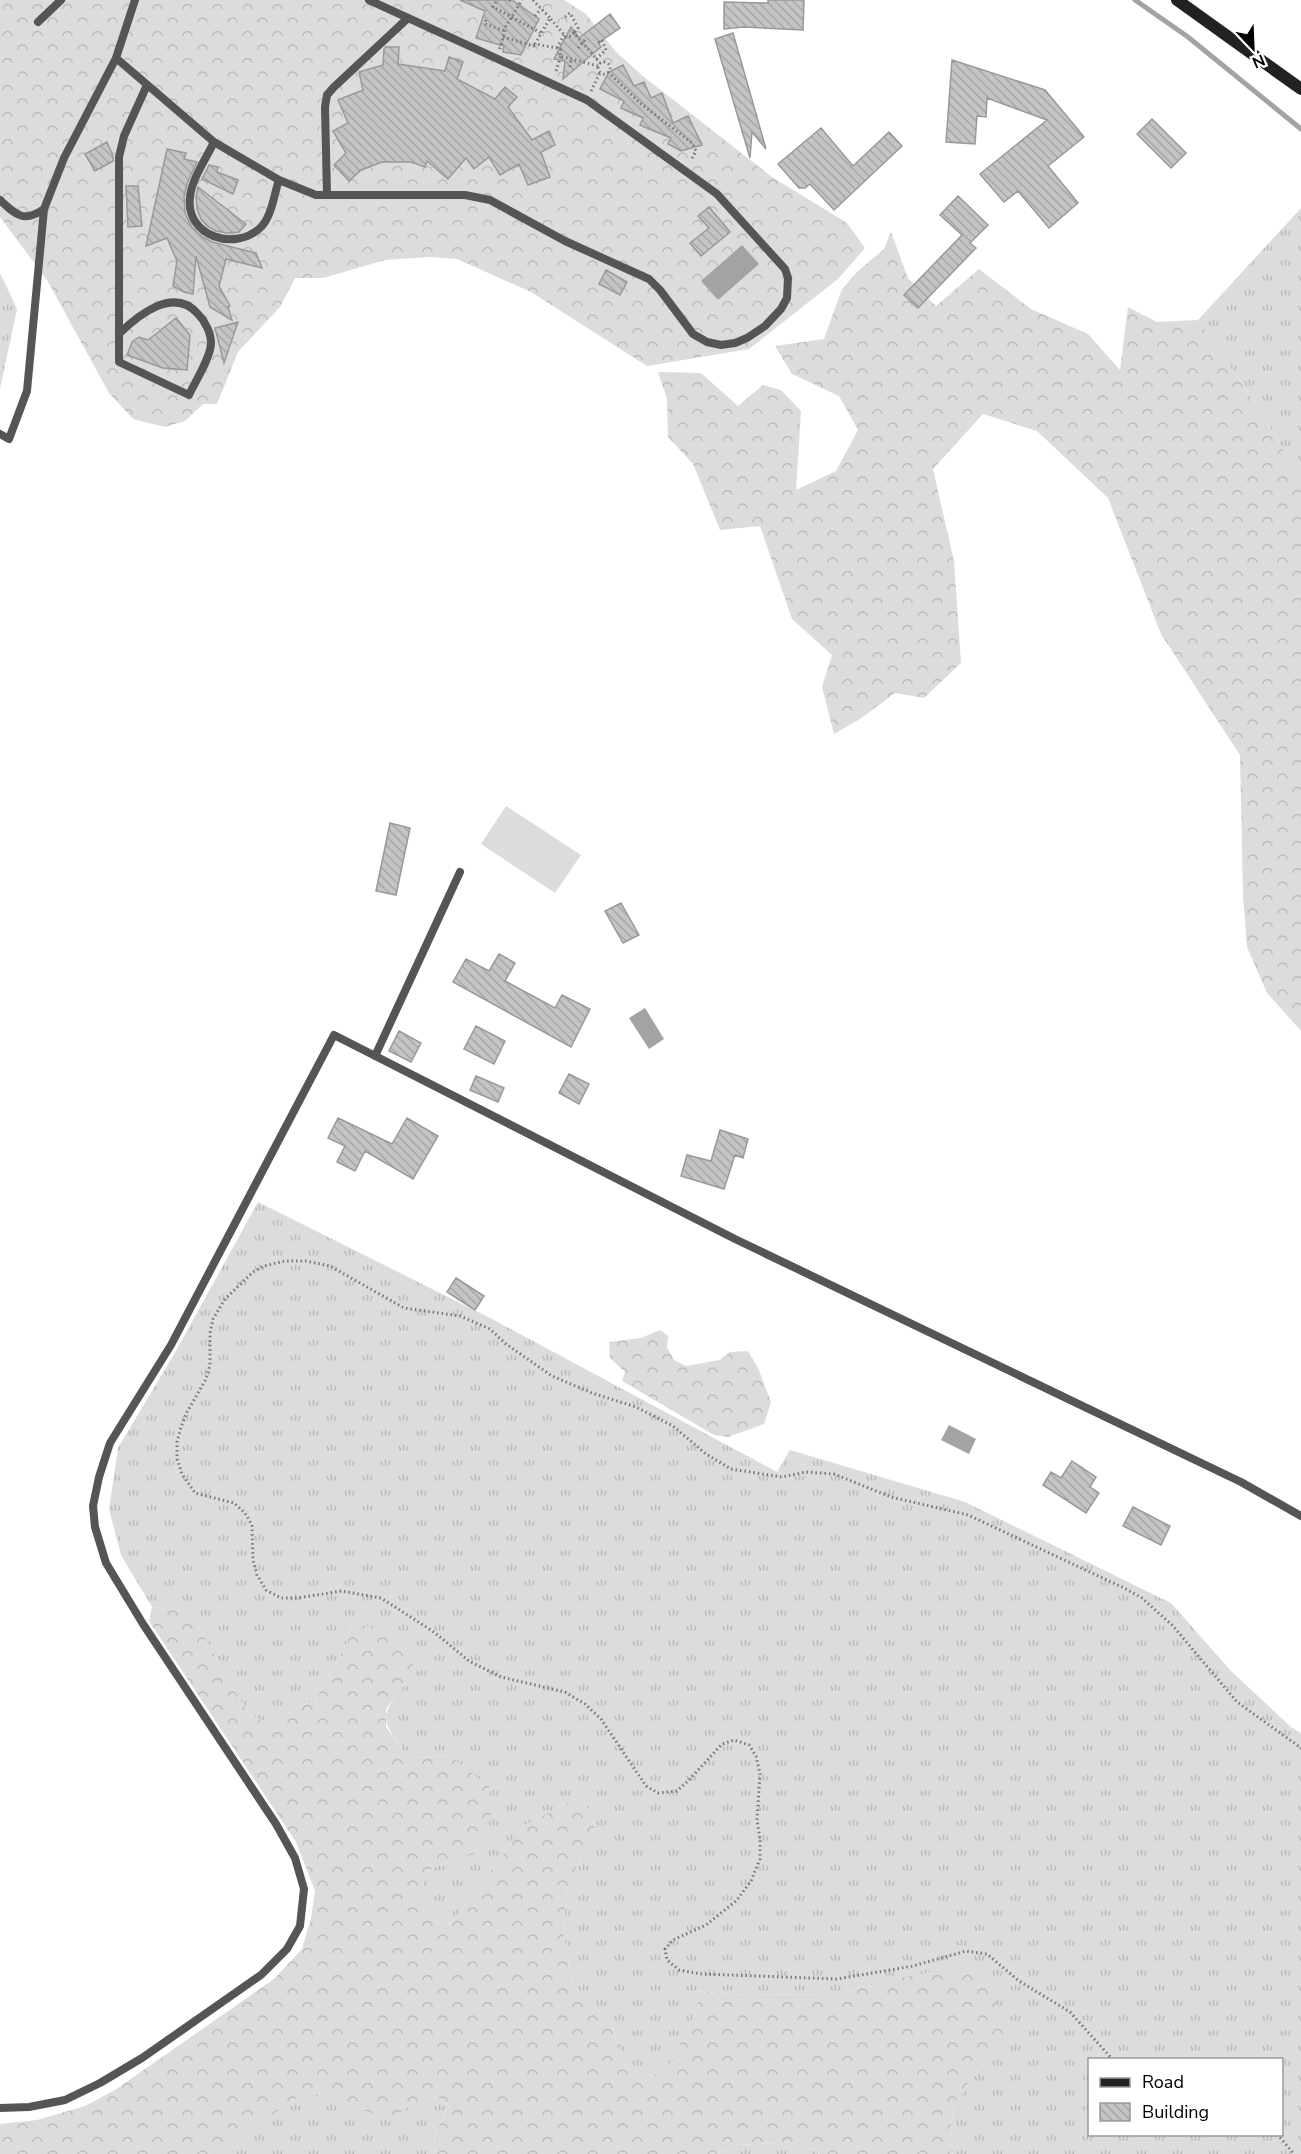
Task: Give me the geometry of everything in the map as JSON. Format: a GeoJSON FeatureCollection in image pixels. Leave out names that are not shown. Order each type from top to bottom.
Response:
{"type":"FeatureCollection","features":[{"type":"Feature","properties":{"kind":"street"},"geometry":{"type":"LineString","coordinates":[[1177,0],[1301,89]]}},
{"type":"Feature","properties":{"kind":"lane"},"geometry":{"type":"LineString","coordinates":[[38,22],[62,0]]}},
{"type":"Feature","properties":{"kind":"lane"},"geometry":{"type":"LineString","coordinates":[[0,434],[9,439],[27,391],[44,209],[64,158],[116,58],[135,0]]}},
{"type":"Feature","properties":{"kind":"lane"},"geometry":{"type":"LineString","coordinates":[[116,58],[214,142],[279,180],[309,193],[465,195],[490,200],[565,241],[649,279],[693,334],[707,342],[721,345],[735,343],[758,332],[781,309],[787,298],[788,278],[785,269],[717,194],[587,100],[369,0]]}},
{"type":"Feature","properties":{"kind":"lane"},"geometry":{"type":"LineString","coordinates":[[327,195],[325,107],[327,95],[408,18]]}},
{"type":"Feature","properties":{"kind":"lane"},"geometry":{"type":"LineString","coordinates":[[119,334],[141,314],[159,305],[177,303],[194,309],[207,327],[211,343],[210,351],[189,395],[119,363],[119,334],[119,157],[124,136],[147,85]]}},
{"type":"Feature","properties":{"kind":"lane"},"geometry":{"type":"LineString","coordinates":[[214,142],[192,188],[189,205],[199,226],[212,237],[226,240],[240,239],[252,234],[263,225],[279,180]]}},
{"type":"Feature","properties":{"kind":"lane"},"geometry":{"type":"LineString","coordinates":[[0,200],[18,216],[31,216],[44,209]]}},
{"type":"Feature","properties":{"kind":"lane"},"geometry":{"type":"LineString","coordinates":[[375,1056],[460,872]]}},
{"type":"Feature","properties":{"kind":"lane"},"geometry":{"type":"LineString","coordinates":[[0,2108],[29,2107],[64,2100],[100,2083],[142,2058],[261,1975],[287,1949],[300,1926],[304,1889],[295,1857],[276,1824],[143,1624],[106,1563],[95,1527],[93,1506],[110,1443],[171,1345],[334,1035],[735,1239],[1241,1482],[1301,1516]]}},
{"type":"Feature","properties":{"kind":"path"},"geometry":{"type":"LineString","coordinates":[[533,0],[567,37],[578,28],[570,13],[565,17]]}},
{"type":"Feature","properties":{"kind":"path"},"geometry":{"type":"LineString","coordinates":[[496,58],[511,16],[519,1]]}},
{"type":"Feature","properties":{"kind":"path"},"geometry":{"type":"LineString","coordinates":[[496,2],[494,7],[520,19],[541,33]]}},
{"type":"Feature","properties":{"kind":"path"},"geometry":{"type":"LineString","coordinates":[[535,16],[541,9]]}},
{"type":"Feature","properties":{"kind":"path"},"geometry":{"type":"LineString","coordinates":[[500,17],[502,12]]}},
{"type":"Feature","properties":{"kind":"path"},"geometry":{"type":"LineString","coordinates":[[535,44],[550,18]]}},
{"type":"Feature","properties":{"kind":"path"},"geometry":{"type":"LineString","coordinates":[[486,20],[485,24],[505,31]]}},
{"type":"Feature","properties":{"kind":"path"},"geometry":{"type":"LineString","coordinates":[[526,31],[528,26]]}},
{"type":"Feature","properties":{"kind":"path"},"geometry":{"type":"LineString","coordinates":[[493,35],[495,28]]}},
{"type":"Feature","properties":{"kind":"path"},"geometry":{"type":"LineString","coordinates":[[574,33],[583,41],[599,64],[600,73],[587,100]]}},
{"type":"Feature","properties":{"kind":"path"},"geometry":{"type":"LineString","coordinates":[[557,48],[564,35]]}},
{"type":"Feature","properties":{"kind":"path"},"geometry":{"type":"LineString","coordinates":[[503,36],[521,44],[557,48]]}},
{"type":"Feature","properties":{"kind":"path"},"geometry":{"type":"LineString","coordinates":[[596,59],[606,50],[602,40],[598,43]]}},
{"type":"Feature","properties":{"kind":"path"},"geometry":{"type":"LineString","coordinates":[[578,48],[583,41]]}},
{"type":"Feature","properties":{"kind":"path"},"geometry":{"type":"LineString","coordinates":[[557,48],[561,51],[562,56]]}},
{"type":"Feature","properties":{"kind":"path"},"geometry":{"type":"LineString","coordinates":[[550,83],[564,50]]}},
{"type":"Feature","properties":{"kind":"path"},"geometry":{"type":"LineString","coordinates":[[562,56],[599,64],[607,62],[610,69],[608,72]]}},
{"type":"Feature","properties":{"kind":"path"},"geometry":{"type":"LineString","coordinates":[[570,67],[571,59]]}},
{"type":"Feature","properties":{"kind":"path"},"geometry":{"type":"LineString","coordinates":[[600,73],[608,72]]}},
{"type":"Feature","properties":{"kind":"path"},"geometry":{"type":"LineString","coordinates":[[608,72],[640,103],[695,147],[695,154],[684,170]]}},
{"type":"Feature","properties":{"kind":"path"},"geometry":{"type":"LineString","coordinates":[[613,77],[618,73]]}},
{"type":"Feature","properties":{"kind":"path"},"geometry":{"type":"LineString","coordinates":[[1111,2058],[1070,2012],[1019,1981],[987,1954],[966,1951],[914,1966],[837,1979],[702,1974],[679,1970],[667,1960],[665,1949],[673,1940],[711,1922],[736,1902],[751,1881],[760,1859],[757,1820],[760,1774],[756,1756],[749,1745],[734,1740],[722,1744],[676,1791],[658,1792],[646,1786],[601,1719],[585,1704],[565,1692],[501,1677],[469,1660],[434,1632],[381,1598],[341,1591],[298,1598],[281,1598],[266,1590],[256,1575],[252,1525],[245,1513],[234,1503],[195,1493],[182,1474],[177,1458],[177,1442],[181,1427],[199,1394],[210,1365],[210,1333],[213,1319],[225,1299],[253,1272],[264,1266],[285,1261],[306,1261],[330,1266],[404,1308],[460,1316],[490,1329],[506,1344],[552,1376],[592,1393],[636,1407],[673,1426],[706,1454],[731,1469],[782,1477],[806,1472],[834,1474],[891,1497],[968,1515],[1142,1598],[1173,1626],[1237,1702],[1301,1748]]}},
{"type":"Feature","properties":{"kind":"path"},"geometry":{"type":"LineString","coordinates":[[1279,2136],[1294,2154]]}},
{"type":"Feature","properties":{"kind":"green space"},"geometry":{"type":"Polygon","coordinates":[[[0,0],[564,0],[586,14],[616,52],[644,77],[772,177],[847,223],[865,248],[838,279],[749,349],[647,366],[531,292],[457,259],[429,257],[385,260],[323,278],[295,278],[280,307],[238,352],[217,404],[203,404],[185,421],[165,427],[133,419],[109,393],[47,280],[0,217],[0,0]]]}},
{"type":"Feature","properties":{"kind":"green space"},"geometry":{"type":"Polygon","coordinates":[[[1301,208],[1301,481],[1259,408],[1198,320],[1301,208]]]}},
{"type":"Feature","properties":{"kind":"green space"},"geometry":{"type":"Polygon","coordinates":[[[891,232],[908,278],[936,306],[979,269],[1031,309],[1088,334],[1120,370],[1128,307],[1157,322],[1198,320],[1259,408],[1301,481],[1301,1031],[1267,993],[1247,947],[1243,897],[1240,755],[1161,634],[1108,498],[1037,431],[983,414],[933,469],[954,561],[961,663],[924,698],[895,693],[860,719],[834,734],[822,687],[832,655],[792,619],[760,526],[720,530],[693,464],[668,437],[667,399],[658,372],[701,373],[738,406],[763,385],[781,390],[801,411],[796,490],[836,471],[858,430],[839,396],[792,374],[775,346],[824,339],[842,289],[858,271],[884,249],[891,232]]]}},
{"type":"Feature","properties":{"kind":"green space"},"geometry":{"type":"Polygon","coordinates":[[[0,273],[17,309],[0,389],[0,273]]]}},
{"type":"Feature","properties":{"kind":"green space"},"geometry":{"type":"Polygon","coordinates":[[[506,806],[581,855],[555,893],[481,844],[506,806]]]}},
{"type":"Feature","properties":{"kind":"green space"},"geometry":{"type":"Polygon","coordinates":[[[258,1202],[492,1319],[777,1472],[790,1450],[965,1502],[1171,1603],[1231,1671],[1291,1727],[1301,1733],[1301,2154],[953,2154],[949,2150],[953,2107],[971,2079],[1005,2039],[904,1977],[838,1994],[744,1995],[694,1991],[699,2006],[669,2065],[655,2077],[627,2069],[611,2023],[573,1986],[563,1931],[567,1889],[595,1827],[582,1795],[524,1826],[451,1924],[433,1921],[421,1897],[424,1875],[436,1866],[475,1854],[450,1756],[408,1758],[387,1725],[387,1710],[409,1679],[352,1625],[346,1645],[316,1699],[268,1723],[249,1715],[190,1612],[152,1607],[121,1555],[109,1509],[118,1448],[177,1349],[258,1202]]]}},
{"type":"Feature","properties":{"kind":"green space"},"geometry":{"type":"Polygon","coordinates":[[[660,1330],[668,1336],[667,1348],[674,1360],[686,1366],[720,1360],[730,1352],[748,1351],[758,1368],[771,1402],[764,1424],[728,1437],[714,1435],[622,1381],[625,1372],[610,1358],[609,1342],[641,1338],[660,1330]]]}},
{"type":"Feature","properties":{"kind":"green space"},"geometry":{"type":"Polygon","coordinates":[[[152,1607],[190,1612],[249,1715],[268,1723],[316,1699],[346,1645],[352,1625],[385,1627],[418,1648],[409,1679],[386,1709],[386,1727],[408,1758],[450,1756],[489,1786],[491,1816],[475,1854],[436,1866],[424,1875],[421,1897],[433,1921],[451,1924],[524,1826],[582,1795],[595,1827],[567,1889],[563,1931],[573,1986],[611,2023],[627,2069],[655,2077],[669,2065],[699,2006],[694,1991],[744,1995],[838,1994],[904,1977],[970,1965],[992,1981],[1005,2039],[971,2079],[953,2107],[949,2150],[953,2154],[819,2154],[800,2142],[739,2145],[716,2154],[436,2154],[434,2136],[449,2106],[430,2092],[397,2115],[372,2114],[327,2092],[297,2098],[225,2148],[208,2154],[0,2154],[0,2124],[37,2120],[85,2106],[115,2090],[274,1979],[302,1949],[311,1918],[315,1891],[296,1842],[149,1621],[152,1607]]]}},
{"type":"Feature","properties":{"kind":"green space"},"geometry":{"type":"Polygon","coordinates":[[[327,2092],[372,2114],[430,2092],[449,2106],[434,2136],[436,2154],[208,2154],[225,2148],[297,2098],[327,2092]]]}},
{"type":"Feature","properties":{"kind":"green space"},"geometry":{"type":"Polygon","coordinates":[[[800,2142],[819,2154],[716,2154],[739,2145],[800,2142]]]}},
{"type":"Feature","properties":{"kind":"shaded area"},"geometry":{"type":"Polygon","coordinates":[[[742,245],[759,264],[718,300],[701,281],[742,245]]]}},
{"type":"Feature","properties":{"kind":"shaded area"},"geometry":{"type":"Polygon","coordinates":[[[645,1008],[664,1039],[649,1049],[629,1018],[645,1008]]]}},
{"type":"Feature","properties":{"kind":"shaded area"},"geometry":{"type":"Polygon","coordinates":[[[949,1425],[976,1439],[969,1454],[941,1440],[949,1425]]]}},
{"type":"Feature","properties":{"kind":"building"},"geometry":{"type":"Polygon","coordinates":[[[460,0],[512,0],[539,19],[521,55],[503,52],[504,46],[476,38],[485,11],[460,0]]]}},
{"type":"Feature","properties":{"kind":"building"},"geometry":{"type":"Polygon","coordinates":[[[768,0],[804,0],[803,30],[744,27],[724,29],[724,2],[768,3],[768,0]]]}},
{"type":"Feature","properties":{"kind":"building"},"geometry":{"type":"Polygon","coordinates":[[[610,14],[620,28],[598,43],[601,47],[563,79],[565,61],[554,59],[571,27],[579,38],[610,14]]]}},
{"type":"Feature","properties":{"kind":"building"},"geometry":{"type":"Polygon","coordinates":[[[733,33],[766,149],[752,132],[750,158],[715,39],[733,33]]]}},
{"type":"Feature","properties":{"kind":"building"},"geometry":{"type":"Polygon","coordinates":[[[386,47],[399,47],[398,64],[445,71],[449,57],[463,62],[457,79],[495,99],[505,87],[517,97],[508,107],[532,140],[549,131],[555,145],[541,152],[550,177],[528,185],[519,164],[500,175],[489,157],[474,169],[466,158],[448,179],[427,161],[425,167],[411,162],[382,162],[361,170],[349,181],[334,165],[346,153],[333,131],[348,123],[338,100],[363,90],[359,72],[383,65],[386,47]]]}},
{"type":"Feature","properties":{"kind":"building"},"geometry":{"type":"Polygon","coordinates":[[[952,60],[1045,90],[1084,137],[1048,166],[1078,203],[1049,228],[1018,191],[1004,202],[980,174],[1047,120],[987,98],[986,117],[977,116],[975,144],[946,142],[952,60]]]}},
{"type":"Feature","properties":{"kind":"building"},"geometry":{"type":"Polygon","coordinates":[[[623,65],[634,86],[644,82],[651,98],[662,93],[673,123],[688,116],[702,145],[681,151],[668,144],[671,138],[640,125],[643,118],[621,108],[624,101],[600,89],[609,72],[623,65]]]}},
{"type":"Feature","properties":{"kind":"building"},"geometry":{"type":"Polygon","coordinates":[[[1152,119],[1186,153],[1171,168],[1137,134],[1152,119]]]}},
{"type":"Feature","properties":{"kind":"building"},"geometry":{"type":"Polygon","coordinates":[[[821,128],[853,166],[889,132],[902,146],[834,210],[810,184],[805,188],[799,188],[778,164],[821,128]]]}},
{"type":"Feature","properties":{"kind":"building"},"geometry":{"type":"Polygon","coordinates":[[[107,142],[113,161],[95,171],[85,154],[107,142]]]}},
{"type":"Feature","properties":{"kind":"building"},"geometry":{"type":"Polygon","coordinates":[[[167,149],[186,153],[184,159],[197,162],[184,196],[185,213],[191,226],[201,236],[212,242],[256,253],[262,268],[226,259],[219,286],[230,306],[228,307],[232,320],[210,307],[196,256],[193,294],[173,286],[177,261],[167,238],[146,246],[167,149]]]}},
{"type":"Feature","properties":{"kind":"building"},"geometry":{"type":"Polygon","coordinates":[[[209,165],[218,167],[217,172],[238,180],[233,194],[202,179],[209,165]]]}},
{"type":"Feature","properties":{"kind":"building"},"geometry":{"type":"Polygon","coordinates":[[[126,186],[138,186],[142,226],[128,227],[126,186]]]}},
{"type":"Feature","properties":{"kind":"building"},"geometry":{"type":"Polygon","coordinates":[[[198,187],[246,224],[239,232],[216,231],[207,226],[197,209],[198,187]]]}},
{"type":"Feature","properties":{"kind":"building"},"geometry":{"type":"Polygon","coordinates":[[[958,196],[988,225],[970,243],[976,248],[918,308],[904,295],[962,235],[940,215],[958,196]]]}},
{"type":"Feature","properties":{"kind":"building"},"geometry":{"type":"Polygon","coordinates":[[[709,207],[730,232],[701,256],[690,243],[709,228],[698,216],[709,207]]]}},
{"type":"Feature","properties":{"kind":"building"},"geometry":{"type":"Polygon","coordinates":[[[606,270],[627,282],[620,295],[599,284],[606,270]]]}},
{"type":"Feature","properties":{"kind":"building"},"geometry":{"type":"Polygon","coordinates":[[[176,318],[190,335],[187,370],[163,368],[127,355],[132,342],[139,337],[148,340],[176,318]]]}},
{"type":"Feature","properties":{"kind":"building"},"geometry":{"type":"Polygon","coordinates":[[[238,322],[224,363],[215,328],[238,322]]]}},
{"type":"Feature","properties":{"kind":"building"},"geometry":{"type":"Polygon","coordinates":[[[390,823],[410,828],[396,895],[376,891],[390,823]]]}},
{"type":"Feature","properties":{"kind":"building"},"geometry":{"type":"Polygon","coordinates":[[[621,903],[639,935],[623,943],[605,911],[621,903]]]}},
{"type":"Feature","properties":{"kind":"building"},"geometry":{"type":"Polygon","coordinates":[[[499,954],[515,963],[505,981],[555,1008],[562,995],[590,1009],[571,1047],[453,982],[466,959],[489,971],[499,954]]]}},
{"type":"Feature","properties":{"kind":"building"},"geometry":{"type":"Polygon","coordinates":[[[476,1026],[505,1041],[494,1064],[464,1049],[476,1026]]]}},
{"type":"Feature","properties":{"kind":"building"},"geometry":{"type":"Polygon","coordinates":[[[399,1031],[421,1043],[411,1062],[389,1051],[399,1031]]]}},
{"type":"Feature","properties":{"kind":"building"},"geometry":{"type":"Polygon","coordinates":[[[569,1074],[589,1084],[579,1104],[559,1093],[569,1074]]]}},
{"type":"Feature","properties":{"kind":"building"},"geometry":{"type":"Polygon","coordinates":[[[476,1076],[504,1088],[498,1102],[470,1090],[476,1076]]]}},
{"type":"Feature","properties":{"kind":"building"},"geometry":{"type":"Polygon","coordinates":[[[338,1118],[392,1144],[407,1118],[438,1136],[413,1179],[365,1151],[355,1171],[337,1162],[345,1146],[328,1138],[338,1118]]]}},
{"type":"Feature","properties":{"kind":"building"},"geometry":{"type":"Polygon","coordinates":[[[720,1130],[748,1139],[743,1158],[735,1155],[724,1189],[681,1176],[687,1155],[711,1161],[720,1130]]]}},
{"type":"Feature","properties":{"kind":"building"},"geometry":{"type":"Polygon","coordinates":[[[456,1278],[484,1296],[475,1310],[447,1292],[456,1278]]]}},
{"type":"Feature","properties":{"kind":"building"},"geometry":{"type":"Polygon","coordinates":[[[1072,1461],[1096,1477],[1090,1487],[1099,1493],[1086,1513],[1043,1485],[1051,1472],[1061,1478],[1072,1461]]]}},
{"type":"Feature","properties":{"kind":"building"},"geometry":{"type":"Polygon","coordinates":[[[1133,1507],[1170,1526],[1161,1545],[1123,1526],[1133,1507]]]}},
{"type":"Feature","properties":{"kind":"waterway"},"geometry":{"type":"LineString","coordinates":[[1135,0],[1188,37],[1301,129]]}}]}
